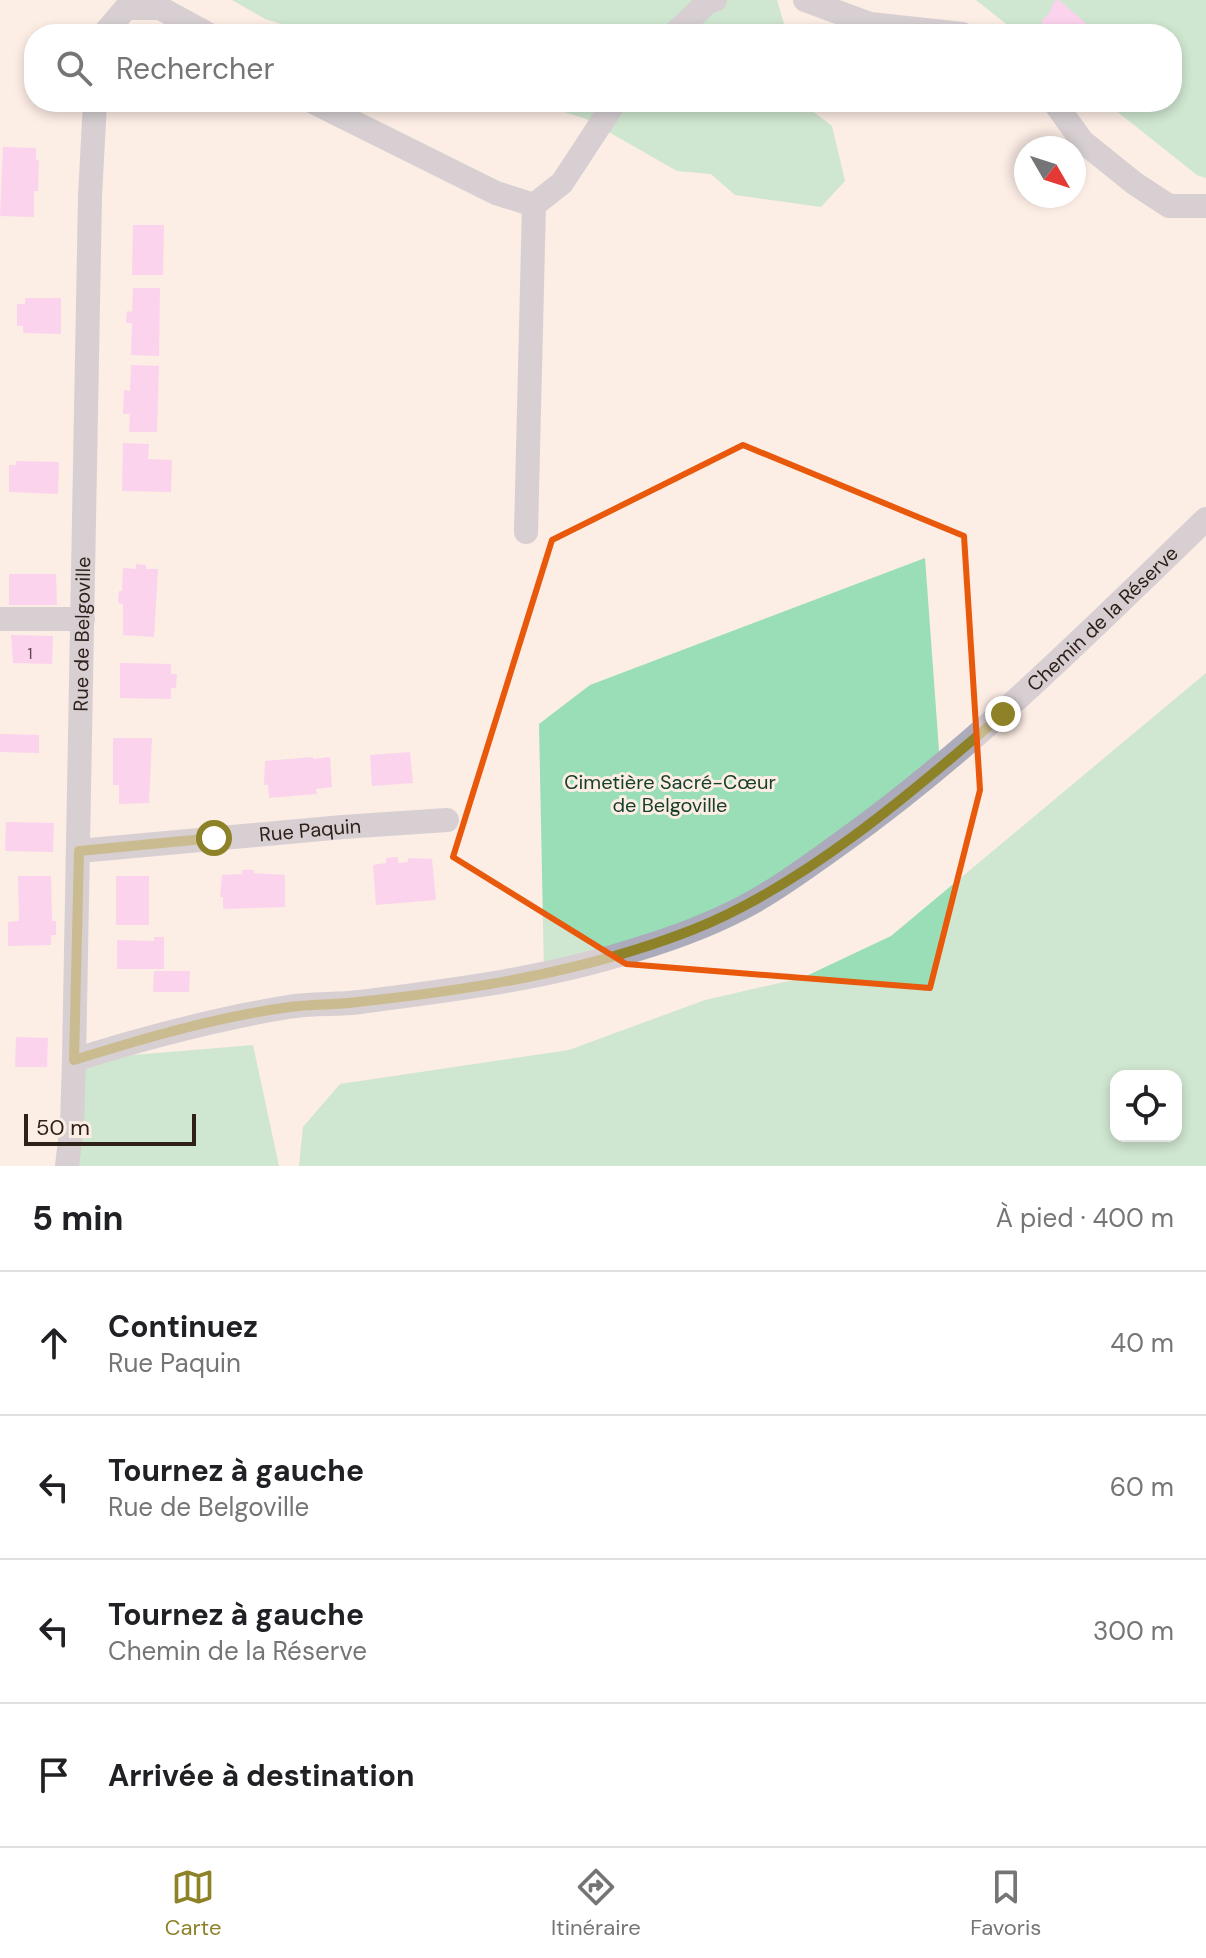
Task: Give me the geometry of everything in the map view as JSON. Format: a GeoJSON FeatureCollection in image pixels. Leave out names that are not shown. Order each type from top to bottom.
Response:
{"type":"FeatureCollection","features":[{"type":"Feature","properties":{"kind":"street"},"geometry":{"type":"LineString","coordinates":[[685,24],[708,2],[715,0]]}},
{"type":"Feature","properties":{"kind":"street"},"geometry":{"type":"LineString","coordinates":[[805,0],[870,24]]}},
{"type":"Feature","properties":{"kind":"street"},"geometry":{"type":"LineString","coordinates":[[112,24],[126,8],[160,8],[190,24]]}},
{"type":"Feature","properties":{"kind":"street","name":"Rue de Belgoville"},"geometry":{"type":"LineString","coordinates":[[67,1166],[74,1060],[79,851],[78,738],[94,112]]}},
{"type":"Feature","properties":{"kind":"street"},"geometry":{"type":"LineString","coordinates":[[333,112],[496,193],[534,205]]}},
{"type":"Feature","properties":{"kind":"street"},"geometry":{"type":"LineString","coordinates":[[534,205],[562,183],[608,112]]}},
{"type":"Feature","properties":{"kind":"street"},"geometry":{"type":"LineString","coordinates":[[1061,112],[1082,141],[1134,183],[1169,206],[1206,206]]}},
{"type":"Feature","properties":{"kind":"street"},"geometry":{"type":"LineString","coordinates":[[526,532],[534,205]]}},
{"type":"Feature","properties":{"kind":"street","name":"Chemin de la Réserve"},"geometry":{"type":"LineString","coordinates":[[74,1060],[192,1026],[292,1006],[355,1003],[503,983],[634,951],[754,902],[882,814],[946,763],[1047,673],[1206,519]]}},
{"type":"Feature","properties":{"kind":"street"},"geometry":{"type":"LineString","coordinates":[[0,619],[83,619]]}},
{"type":"Feature","properties":{"kind":"street","name":"Rue Paquin"},"geometry":{"type":"LineString","coordinates":[[79,851],[447,820]]}},
{"type":"Feature","properties":{"kind":"highlighted area"},"geometry":{"type":"Polygon","coordinates":[[[743,445],[964,536],[980,790],[930,988],[626,964],[453,857],[552,540],[743,445]]]}},
{"type":"Feature","properties":{"kind":"green space"},"geometry":{"type":"Polygon","coordinates":[[[232,0],[777,0],[784,24],[281,24],[265,19],[232,0]]]}},
{"type":"Feature","properties":{"kind":"green space"},"geometry":{"type":"Polygon","coordinates":[[[976,0],[1206,0],[1206,178],[1197,175],[1118,112],[1182,112],[1182,24],[1006,24],[976,0]]]}},
{"type":"Feature","properties":{"kind":"green space"},"geometry":{"type":"Polygon","coordinates":[[[564,112],[814,112],[832,126],[845,181],[821,207],[735,195],[711,174],[677,171],[586,119],[564,112]]]}},
{"type":"Feature","properties":{"kind":"green space","name":"Cimetière Sacré-Cœur de Belgoville"},"geometry":{"type":"Polygon","coordinates":[[[925,558],[940,764],[752,898],[544,973],[539,724],[590,685],[925,558]]]}},
{"type":"Feature","properties":{"kind":"green space"},"geometry":{"type":"Polygon","coordinates":[[[1206,673],[1206,1166],[299,1166],[303,1127],[340,1084],[569,1050],[705,1000],[802,978],[891,936],[1206,673]]]}},
{"type":"Feature","properties":{"kind":"green space"},"geometry":{"type":"Polygon","coordinates":[[[253,1045],[279,1166],[65,1166],[74,1060],[253,1045]]]}},
{"type":"Feature","properties":{"kind":"building"},"geometry":{"type":"Polygon","coordinates":[[[1059,0],[1087,24],[1043,24],[1041,22],[1054,1],[1059,0]]]}},
{"type":"Feature","properties":{"kind":"building"},"geometry":{"type":"Polygon","coordinates":[[[3,147],[36,148],[36,160],[39,160],[34,217],[0,216],[3,147]]]}},
{"type":"Feature","properties":{"kind":"building"},"geometry":{"type":"Polygon","coordinates":[[[133,225],[164,225],[163,275],[132,275],[133,225]]]}},
{"type":"Feature","properties":{"kind":"building"},"geometry":{"type":"Polygon","coordinates":[[[133,288],[160,288],[159,356],[131,355],[132,323],[126,323],[127,311],[132,312],[133,288]]]}},
{"type":"Feature","properties":{"kind":"building"},"geometry":{"type":"Polygon","coordinates":[[[25,298],[61,298],[61,334],[23,333],[23,326],[17,326],[17,304],[25,304],[25,298]]]}},
{"type":"Feature","properties":{"kind":"building"},"geometry":{"type":"Polygon","coordinates":[[[131,365],[159,366],[157,432],[129,432],[130,414],[123,414],[124,390],[130,391],[131,365]]]}},
{"type":"Feature","properties":{"kind":"building"},"geometry":{"type":"Polygon","coordinates":[[[123,443],[149,444],[148,459],[172,460],[171,492],[122,491],[123,443]]]}},
{"type":"Feature","properties":{"kind":"building"},"geometry":{"type":"Polygon","coordinates":[[[16,461],[59,462],[58,494],[9,492],[9,465],[16,465],[16,461]]]}},
{"type":"Feature","properties":{"kind":"building"},"geometry":{"type":"Polygon","coordinates":[[[136,564],[146,565],[146,569],[158,569],[154,637],[123,635],[123,604],[118,603],[123,568],[136,569],[136,564]]]}},
{"type":"Feature","properties":{"kind":"building"},"geometry":{"type":"Polygon","coordinates":[[[9,574],[56,574],[57,605],[9,605],[9,574]]]}},
{"type":"Feature","properties":{"kind":"building"},"geometry":{"type":"Polygon","coordinates":[[[11,635],[53,636],[52,664],[13,663],[11,635]]]}},
{"type":"Feature","properties":{"kind":"building"},"geometry":{"type":"Polygon","coordinates":[[[120,663],[171,664],[171,674],[177,674],[176,688],[171,688],[171,699],[120,698],[120,663]]]}},
{"type":"Feature","properties":{"kind":"building"},"geometry":{"type":"Polygon","coordinates":[[[0,734],[39,735],[39,753],[0,752],[0,734]]]}},
{"type":"Feature","properties":{"kind":"building"},"geometry":{"type":"Polygon","coordinates":[[[113,738],[152,738],[149,803],[119,804],[119,785],[113,785],[113,738]]]}},
{"type":"Feature","properties":{"kind":"building"},"geometry":{"type":"Polygon","coordinates":[[[410,752],[413,783],[372,786],[370,755],[410,752]]]}},
{"type":"Feature","properties":{"kind":"building"},"geometry":{"type":"Polygon","coordinates":[[[330,757],[332,787],[316,789],[317,794],[269,798],[268,785],[264,785],[265,761],[330,757]]]}},
{"type":"Feature","properties":{"kind":"building"},"geometry":{"type":"Polygon","coordinates":[[[6,822],[54,823],[53,852],[5,851],[6,822]]]}},
{"type":"Feature","properties":{"kind":"building"},"geometry":{"type":"Polygon","coordinates":[[[398,857],[398,863],[408,862],[408,858],[432,859],[436,900],[376,905],[373,865],[386,863],[386,858],[398,857]]]}},
{"type":"Feature","properties":{"kind":"building"},"geometry":{"type":"Polygon","coordinates":[[[242,870],[285,875],[285,907],[223,909],[223,897],[220,897],[222,875],[242,874],[242,870]]]}},
{"type":"Feature","properties":{"kind":"building"},"geometry":{"type":"Polygon","coordinates":[[[18,876],[51,876],[52,921],[56,921],[56,935],[51,935],[51,945],[8,946],[8,922],[19,921],[18,876]]]}},
{"type":"Feature","properties":{"kind":"building"},"geometry":{"type":"Polygon","coordinates":[[[116,876],[149,876],[149,925],[116,925],[116,876]]]}},
{"type":"Feature","properties":{"kind":"building"},"geometry":{"type":"Polygon","coordinates":[[[154,937],[164,937],[164,969],[117,969],[117,940],[154,941],[154,937]]]}},
{"type":"Feature","properties":{"kind":"building"},"geometry":{"type":"Polygon","coordinates":[[[154,971],[190,971],[189,992],[153,992],[154,971]]]}},
{"type":"Feature","properties":{"kind":"building"},"geometry":{"type":"Polygon","coordinates":[[[16,1037],[48,1038],[47,1067],[15,1067],[16,1037]]]}},
{"type":"Feature","properties":{"kind":"route"},"geometry":{"type":"LineString","coordinates":[[214,838],[79,851],[74,1060],[192,1026],[292,1006],[355,1003],[503,983],[634,951],[694,929],[754,902],[820,858],[882,814],[1003,714]]}}]}
